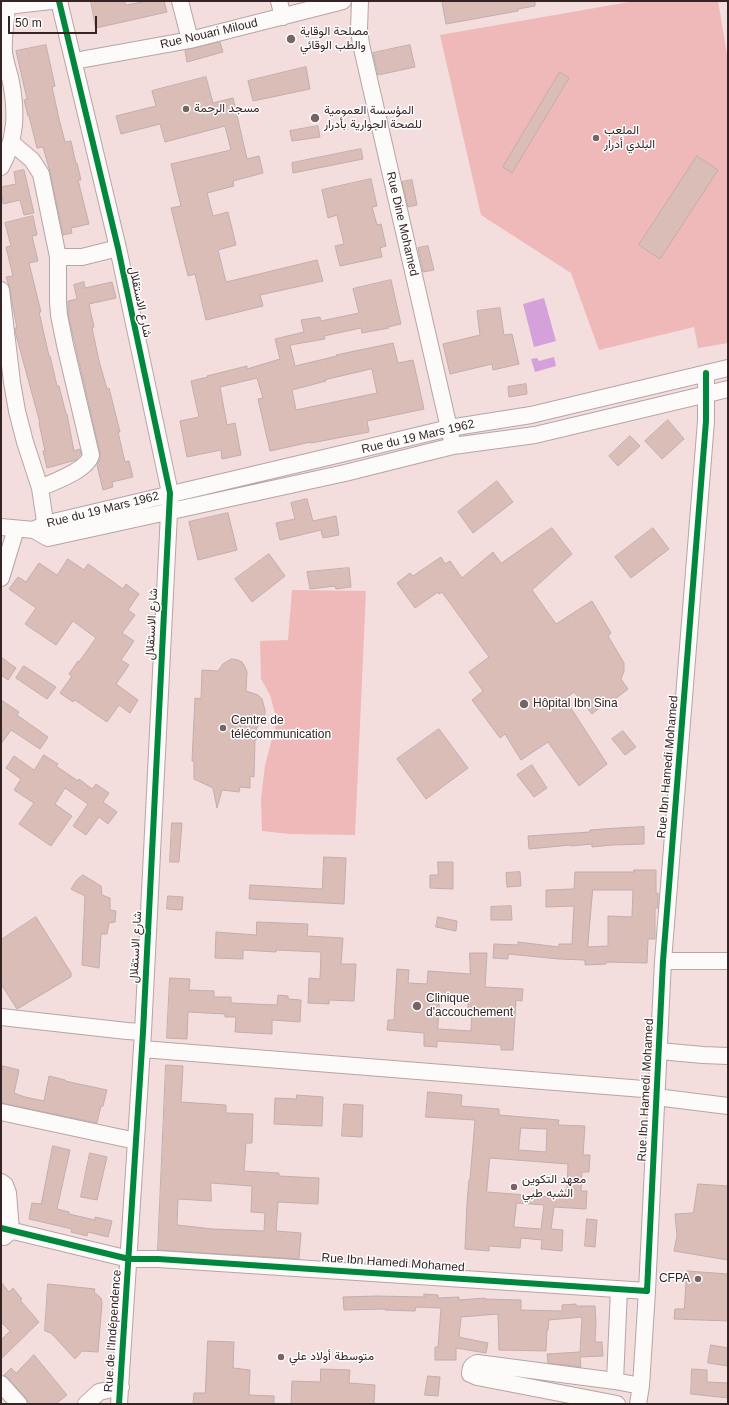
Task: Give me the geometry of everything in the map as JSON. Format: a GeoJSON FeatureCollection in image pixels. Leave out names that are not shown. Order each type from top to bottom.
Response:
{"type":"FeatureCollection","features":[{"type":"Feature","properties":{"kind":"street"},"geometry":{"type":"LineString","coordinates":[[1,167],[12,143],[14,132],[14,110],[11,84],[4,53],[7,6],[51,1]]}},
{"type":"Feature","properties":{"kind":"street","name":"شارع الاستقلال"},"geometry":{"type":"LineString","coordinates":[[59,1],[118,248],[170,493],[143,1032],[129,1259]]}},
{"type":"Feature","properties":{"kind":"street"},"geometry":{"type":"LineString","coordinates":[[180,1],[190,40]]}},
{"type":"Feature","properties":{"kind":"street"},"geometry":{"type":"LineString","coordinates":[[279,1],[283,17]]}},
{"type":"Feature","properties":{"kind":"street","name":"Rue Nouari Miloud"},"geometry":{"type":"LineString","coordinates":[[74,61],[190,40],[343,1]]}},
{"type":"Feature","properties":{"kind":"street","name":"Rue Dine Mohamed"},"geometry":{"type":"LineString","coordinates":[[360,1],[360,44],[453,446]]}},
{"type":"Feature","properties":{"kind":"street"},"geometry":{"type":"LineString","coordinates":[[12,143],[32,160],[41,174],[58,257],[59,315],[91,454],[87,462],[71,474],[40,488]]}},
{"type":"Feature","properties":{"kind":"street"},"geometry":{"type":"LineString","coordinates":[[58,257],[82,257],[118,248]]}},
{"type":"Feature","properties":{"kind":"street"},"geometry":{"type":"LineString","coordinates":[[1,290],[17,411],[25,442],[40,488],[42,531],[8,528],[1,578]]}},
{"type":"Feature","properties":{"kind":"street","name":"Rue du 19 Mars 1962"},"geometry":{"type":"LineString","coordinates":[[42,531],[170,493],[345,454],[448,428],[531,415],[728,368]]}},
{"type":"Feature","properties":{"kind":"street","name":"Rue Ibn Hamedi Mohamed"},"geometry":{"type":"LineString","coordinates":[[4,1233],[129,1259],[158,1259],[536,1285],[647,1291],[664,961],[706,421],[706,373]]}},
{"type":"Feature","properties":{"kind":"street","name":"Rue du 19 Mars 1962"},"geometry":{"type":"LineString","coordinates":[[42,531],[168,512],[453,446],[535,435],[728,389]]}},
{"type":"Feature","properties":{"kind":"street"},"geometry":{"type":"LineString","coordinates":[[664,961],[728,960]]}},
{"type":"Feature","properties":{"kind":"street"},"geometry":{"type":"LineString","coordinates":[[1,1017],[143,1032]]}},
{"type":"Feature","properties":{"kind":"street"},"geometry":{"type":"LineString","coordinates":[[142,1049],[656,1093],[728,1106]]}},
{"type":"Feature","properties":{"kind":"street"},"geometry":{"type":"LineString","coordinates":[[659,1050],[728,1056]]}},
{"type":"Feature","properties":{"kind":"street"},"geometry":{"type":"LineString","coordinates":[[1,1112],[136,1141]]}},
{"type":"Feature","properties":{"kind":"street"},"geometry":{"type":"LineString","coordinates":[[1,1182],[5,1185],[8,1193],[4,1233]]}},
{"type":"Feature","properties":{"kind":"street","name":"Rue de l'Indépendence"},"geometry":{"type":"LineString","coordinates":[[120,1404],[129,1259]]}},
{"type":"Feature","properties":{"kind":"street"},"geometry":{"type":"LineString","coordinates":[[599,1402],[609,1380],[620,1289]]}},
{"type":"Feature","properties":{"kind":"street"},"geometry":{"type":"LineString","coordinates":[[638,1404],[641,1386],[647,1291]]}},
{"type":"Feature","properties":{"kind":"street"},"geometry":{"type":"LineString","coordinates":[[617,1404],[599,1402],[477,1377],[470,1374],[470,1369],[477,1363],[609,1380],[641,1386]]}},
{"type":"Feature","properties":{"kind":"street"},"geometry":{"type":"LineString","coordinates":[[1,1384],[19,1404]]}},
{"type":"Feature","properties":{"kind":"street"},"geometry":{"type":"LineString","coordinates":[[86,1404],[99,1392],[121,1387]]}},
{"type":"Feature","properties":{"kind":"shaded area","name":"الملعب البلدي أدرار"},"geometry":{"type":"Polygon","coordinates":[[[635,1],[718,1],[728,60],[728,343],[698,348],[694,327],[599,350],[571,273],[481,215],[440,35],[635,1]]]}},
{"type":"Feature","properties":{"kind":"shaded area"},"geometry":{"type":"Polygon","coordinates":[[[544,298],[556,341],[534,347],[523,304],[544,298]]]}},
{"type":"Feature","properties":{"kind":"shaded area"},"geometry":{"type":"Polygon","coordinates":[[[554,357],[556,366],[535,372],[531,359],[537,358],[539,361],[554,357]]]}},
{"type":"Feature","properties":{"kind":"shaded area"},"geometry":{"type":"Polygon","coordinates":[[[292,590],[366,591],[355,835],[290,834],[262,831],[261,800],[265,765],[277,721],[270,695],[261,679],[260,641],[288,640],[292,590]]]}},
{"type":"Feature","properties":{"kind":"building"},"geometry":{"type":"Polygon","coordinates":[[[91,1],[124,1],[126,5],[148,1],[164,1],[167,12],[96,28],[91,1]]]}},
{"type":"Feature","properties":{"kind":"building"},"geometry":{"type":"Polygon","coordinates":[[[535,1],[535,6],[518,9],[518,11],[446,24],[442,2],[535,1]]]}},
{"type":"Feature","properties":{"kind":"building"},"geometry":{"type":"Polygon","coordinates":[[[220,42],[223,52],[187,62],[185,51],[220,42]]]}},
{"type":"Feature","properties":{"kind":"building"},"geometry":{"type":"Polygon","coordinates":[[[46,45],[55,86],[52,87],[59,119],[65,142],[71,141],[81,180],[78,180],[89,224],[71,228],[72,233],[63,235],[50,172],[43,147],[37,148],[28,116],[24,100],[27,99],[16,51],[46,45]]]}},
{"type":"Feature","properties":{"kind":"building"},"geometry":{"type":"Polygon","coordinates":[[[410,45],[415,67],[378,75],[373,53],[410,45]]]}},
{"type":"Feature","properties":{"kind":"building"},"geometry":{"type":"Polygon","coordinates":[[[306,67],[310,89],[253,101],[248,81],[306,67]]]}},
{"type":"Feature","properties":{"kind":"building"},"geometry":{"type":"Polygon","coordinates":[[[560,72],[569,78],[512,173],[503,167],[560,72]]]}},
{"type":"Feature","properties":{"kind":"building"},"geometry":{"type":"Polygon","coordinates":[[[206,77],[213,103],[233,98],[247,159],[259,156],[263,173],[233,181],[234,186],[207,193],[213,216],[228,212],[236,245],[218,250],[226,282],[317,260],[323,281],[260,295],[263,306],[206,320],[195,274],[188,276],[171,208],[181,206],[171,164],[231,150],[225,126],[165,142],[160,124],[121,134],[116,116],[156,106],[152,91],[206,77]]]}},
{"type":"Feature","properties":{"kind":"building"},"geometry":{"type":"Polygon","coordinates":[[[318,126],[320,137],[292,141],[290,131],[318,126]]]}},
{"type":"Feature","properties":{"kind":"building"},"geometry":{"type":"Polygon","coordinates":[[[361,149],[363,159],[293,173],[292,163],[361,149]]]}},
{"type":"Feature","properties":{"kind":"building"},"geometry":{"type":"Polygon","coordinates":[[[697,156],[718,170],[660,259],[639,245],[697,156]]]}},
{"type":"Feature","properties":{"kind":"building"},"geometry":{"type":"Polygon","coordinates":[[[24,170],[34,213],[24,215],[20,200],[3,204],[1,187],[16,184],[14,172],[24,170]]]}},
{"type":"Feature","properties":{"kind":"building"},"geometry":{"type":"Polygon","coordinates":[[[371,179],[377,206],[372,207],[377,225],[381,224],[386,246],[380,248],[382,257],[340,266],[335,246],[344,244],[337,215],[328,218],[322,190],[371,179]]]}},
{"type":"Feature","properties":{"kind":"building"},"geometry":{"type":"Polygon","coordinates":[[[412,180],[417,205],[408,207],[402,182],[412,180]]]}},
{"type":"Feature","properties":{"kind":"building"},"geometry":{"type":"Polygon","coordinates":[[[33,216],[37,235],[32,236],[38,261],[29,263],[41,312],[39,312],[49,356],[57,386],[59,386],[67,414],[74,451],[80,449],[81,454],[76,460],[47,468],[43,451],[45,451],[40,423],[15,331],[15,328],[17,328],[10,289],[6,277],[13,276],[6,247],[11,246],[5,223],[33,216]]]}},
{"type":"Feature","properties":{"kind":"building"},"geometry":{"type":"Polygon","coordinates":[[[428,246],[434,270],[423,272],[418,248],[428,246]]]}},
{"type":"Feature","properties":{"kind":"building"},"geometry":{"type":"Polygon","coordinates":[[[391,280],[401,324],[362,333],[361,328],[324,336],[325,339],[290,345],[295,366],[337,356],[336,355],[393,343],[398,363],[413,360],[424,409],[367,421],[369,432],[270,451],[258,399],[263,398],[257,378],[220,387],[227,425],[235,423],[241,455],[222,459],[221,450],[187,457],[180,421],[199,417],[191,381],[247,366],[247,369],[280,359],[275,339],[304,332],[301,320],[320,317],[321,321],[359,313],[353,289],[391,280]],[[372,369],[325,380],[326,381],[292,390],[296,410],[377,393],[372,369]]]}},
{"type":"Feature","properties":{"kind":"building"},"geometry":{"type":"Polygon","coordinates":[[[84,282],[85,288],[112,282],[116,298],[89,304],[99,361],[107,389],[109,388],[120,432],[118,432],[125,462],[129,461],[133,477],[112,482],[113,487],[103,490],[97,465],[100,459],[100,453],[68,314],[68,301],[77,299],[74,285],[84,282]]]}},
{"type":"Feature","properties":{"kind":"building"},"geometry":{"type":"Polygon","coordinates":[[[500,308],[504,335],[512,334],[519,364],[493,370],[492,364],[450,374],[443,344],[480,335],[477,311],[500,308]]]}},
{"type":"Feature","properties":{"kind":"building"},"geometry":{"type":"Polygon","coordinates":[[[526,384],[527,394],[509,397],[508,387],[526,384]]]}},
{"type":"Feature","properties":{"kind":"building"},"geometry":{"type":"Polygon","coordinates":[[[668,420],[684,439],[662,459],[645,441],[668,420]]]}},
{"type":"Feature","properties":{"kind":"building"},"geometry":{"type":"Polygon","coordinates":[[[630,436],[640,446],[618,466],[609,456],[630,436]]]}},
{"type":"Feature","properties":{"kind":"building"},"geometry":{"type":"Polygon","coordinates":[[[497,481],[513,502],[473,533],[458,512],[497,481]]]}},
{"type":"Feature","properties":{"kind":"building"},"geometry":{"type":"Polygon","coordinates":[[[307,499],[313,521],[336,516],[339,535],[323,538],[321,530],[280,540],[276,523],[295,519],[291,503],[307,499]]]}},
{"type":"Feature","properties":{"kind":"building"},"geometry":{"type":"Polygon","coordinates":[[[228,513],[237,550],[198,560],[189,522],[228,513]]]}},
{"type":"Feature","properties":{"kind":"building"},"geometry":{"type":"Polygon","coordinates":[[[552,528],[572,554],[532,590],[556,624],[592,601],[611,633],[608,636],[624,663],[624,671],[621,679],[628,689],[615,699],[613,697],[592,714],[574,692],[565,699],[607,764],[579,786],[548,742],[521,760],[505,734],[500,738],[472,700],[483,691],[469,672],[489,657],[442,592],[439,594],[438,592],[415,608],[397,583],[410,573],[413,576],[441,557],[445,564],[450,561],[462,578],[493,552],[501,563],[552,528]]]}},
{"type":"Feature","properties":{"kind":"building"},"geometry":{"type":"Polygon","coordinates":[[[653,528],[669,549],[631,578],[615,557],[653,528]]]}},
{"type":"Feature","properties":{"kind":"building"},"geometry":{"type":"Polygon","coordinates":[[[269,554],[285,576],[252,602],[235,579],[269,554]]]}},
{"type":"Feature","properties":{"kind":"building"},"geometry":{"type":"Polygon","coordinates":[[[68,559],[84,570],[88,564],[123,589],[126,584],[139,594],[128,610],[135,615],[122,633],[134,641],[121,660],[129,665],[116,684],[138,700],[130,713],[119,705],[107,722],[75,700],[73,702],[60,693],[72,676],[69,674],[96,638],[73,621],[56,645],[25,624],[36,608],[9,589],[18,577],[26,582],[39,563],[57,575],[68,559]]]}},
{"type":"Feature","properties":{"kind":"building"},"geometry":{"type":"Polygon","coordinates":[[[349,568],[351,587],[336,589],[335,586],[310,589],[307,572],[349,568]]]}},
{"type":"Feature","properties":{"kind":"building"},"geometry":{"type":"Polygon","coordinates":[[[1,657],[16,668],[8,680],[1,675],[1,657]]]}},
{"type":"Feature","properties":{"kind":"building","name":"Centre de télécommunication"},"geometry":{"type":"Polygon","coordinates":[[[232,659],[242,662],[245,667],[247,672],[246,691],[258,695],[262,699],[265,714],[256,729],[262,734],[255,740],[254,777],[250,776],[250,788],[240,787],[239,792],[222,790],[217,808],[213,788],[194,779],[194,761],[192,761],[195,698],[201,699],[202,670],[218,671],[223,664],[232,659]]]}},
{"type":"Feature","properties":{"kind":"building"},"geometry":{"type":"Polygon","coordinates":[[[24,666],[56,687],[47,699],[16,678],[24,666]]]}},
{"type":"Feature","properties":{"kind":"building"},"geometry":{"type":"Polygon","coordinates":[[[1,700],[19,712],[17,715],[48,737],[40,749],[11,730],[1,744],[1,700]]]}},
{"type":"Feature","properties":{"kind":"building"},"geometry":{"type":"Polygon","coordinates":[[[439,729],[468,768],[426,799],[397,759],[439,729]]]}},
{"type":"Feature","properties":{"kind":"building"},"geometry":{"type":"Polygon","coordinates":[[[623,731],[636,747],[625,755],[612,739],[623,731]]]}},
{"type":"Feature","properties":{"kind":"building"},"geometry":{"type":"Polygon","coordinates":[[[44,755],[58,764],[56,766],[78,781],[79,779],[92,789],[96,784],[109,793],[103,802],[117,812],[108,824],[99,817],[86,835],[73,826],[88,804],[65,788],[55,804],[72,816],[51,846],[19,824],[34,803],[14,790],[21,779],[6,768],[14,756],[34,770],[44,755]]]}},
{"type":"Feature","properties":{"kind":"building"},"geometry":{"type":"Polygon","coordinates":[[[532,765],[547,788],[534,797],[517,775],[532,765]]]}},
{"type":"Feature","properties":{"kind":"building"},"geometry":{"type":"Polygon","coordinates":[[[172,823],[182,823],[179,862],[170,862],[172,823]]]}},
{"type":"Feature","properties":{"kind":"building"},"geometry":{"type":"Polygon","coordinates":[[[644,827],[644,844],[592,847],[592,844],[529,849],[528,836],[644,827]]]}},
{"type":"Feature","properties":{"kind":"building"},"geometry":{"type":"Polygon","coordinates":[[[324,857],[346,858],[344,904],[249,899],[250,885],[322,889],[324,857]]]}},
{"type":"Feature","properties":{"kind":"building"},"geometry":{"type":"Polygon","coordinates":[[[438,862],[453,862],[453,889],[430,888],[430,875],[438,875],[438,862]]]}},
{"type":"Feature","properties":{"kind":"building"},"geometry":{"type":"Polygon","coordinates":[[[634,870],[656,870],[656,893],[658,893],[658,908],[655,908],[655,939],[648,939],[647,963],[606,962],[606,964],[585,965],[585,960],[508,954],[508,959],[493,958],[494,944],[518,945],[518,942],[559,947],[559,944],[572,944],[574,906],[546,907],[546,890],[574,889],[575,872],[634,872],[634,870]],[[593,890],[588,947],[608,946],[608,916],[632,917],[633,890],[593,890]]]}},
{"type":"Feature","properties":{"kind":"building"},"geometry":{"type":"Polygon","coordinates":[[[520,872],[521,886],[507,887],[506,873],[520,872]]]}},
{"type":"Feature","properties":{"kind":"building"},"geometry":{"type":"Polygon","coordinates":[[[83,875],[101,886],[102,895],[110,898],[110,910],[116,911],[115,922],[109,923],[107,934],[101,934],[99,968],[82,965],[85,896],[71,889],[76,881],[83,875]]]}},
{"type":"Feature","properties":{"kind":"building"},"geometry":{"type":"Polygon","coordinates":[[[168,896],[183,897],[182,910],[167,909],[168,896]]]}},
{"type":"Feature","properties":{"kind":"building"},"geometry":{"type":"Polygon","coordinates":[[[511,906],[512,920],[491,920],[491,907],[511,906]]]}},
{"type":"Feature","properties":{"kind":"building"},"geometry":{"type":"Polygon","coordinates":[[[36,917],[71,973],[71,977],[17,1009],[1,984],[1,940],[36,917]]]}},
{"type":"Feature","properties":{"kind":"building"},"geometry":{"type":"Polygon","coordinates":[[[438,917],[457,921],[456,931],[436,927],[438,917]]]}},
{"type":"Feature","properties":{"kind":"building"},"geometry":{"type":"Polygon","coordinates":[[[257,922],[308,924],[307,936],[343,938],[341,964],[356,964],[354,1001],[329,1000],[329,1004],[308,1003],[309,978],[320,979],[321,952],[243,950],[243,959],[215,958],[216,932],[256,935],[257,922]]]}},
{"type":"Feature","properties":{"kind":"building","name":"Clinique d'accouchement"},"geometry":{"type":"Polygon","coordinates":[[[470,953],[487,953],[485,987],[523,989],[522,1001],[516,1000],[513,1050],[501,1050],[501,1045],[437,1041],[437,1047],[424,1046],[424,1033],[387,1030],[388,1020],[394,1020],[397,969],[409,970],[408,983],[427,984],[428,971],[470,974],[470,953]],[[440,997],[438,1029],[471,1031],[472,1012],[468,1012],[468,999],[440,997]]]}},
{"type":"Feature","properties":{"kind":"building"},"geometry":{"type":"Polygon","coordinates":[[[170,978],[190,979],[189,990],[214,991],[214,997],[231,997],[231,1003],[277,1005],[278,995],[288,996],[288,999],[301,1000],[300,1022],[272,1020],[272,1034],[235,1032],[236,1017],[225,1017],[225,1014],[188,1012],[187,1039],[167,1038],[170,978]]]}},
{"type":"Feature","properties":{"kind":"building"},"geometry":{"type":"Polygon","coordinates":[[[166,1065],[183,1066],[181,1102],[226,1105],[226,1113],[253,1114],[252,1143],[246,1143],[244,1171],[279,1173],[279,1176],[319,1178],[318,1204],[278,1202],[276,1231],[301,1233],[299,1259],[158,1250],[166,1065]],[[211,1183],[211,1201],[178,1199],[177,1225],[213,1229],[264,1231],[265,1213],[251,1212],[252,1186],[211,1183]]]}},
{"type":"Feature","properties":{"kind":"building"},"geometry":{"type":"Polygon","coordinates":[[[3,1066],[19,1070],[14,1093],[25,1097],[44,1101],[49,1076],[107,1090],[97,1123],[1,1103],[1,1076],[3,1066]]]}},
{"type":"Feature","properties":{"kind":"building"},"geometry":{"type":"Polygon","coordinates":[[[428,1092],[462,1095],[461,1106],[499,1109],[499,1115],[559,1120],[558,1125],[585,1126],[583,1155],[590,1155],[589,1172],[582,1172],[581,1191],[587,1191],[586,1209],[554,1207],[551,1229],[563,1230],[562,1251],[541,1249],[542,1240],[521,1238],[520,1248],[489,1246],[489,1251],[465,1249],[467,1203],[475,1120],[426,1117],[428,1092]],[[521,1128],[519,1150],[546,1152],[547,1129],[521,1128]],[[490,1158],[487,1192],[565,1198],[565,1190],[567,1190],[568,1164],[490,1158]],[[517,1203],[514,1227],[541,1229],[544,1205],[517,1203]]]}},
{"type":"Feature","properties":{"kind":"building"},"geometry":{"type":"Polygon","coordinates":[[[297,1095],[323,1097],[322,1126],[274,1124],[275,1098],[296,1099],[297,1095]]]}},
{"type":"Feature","properties":{"kind":"building"},"geometry":{"type":"Polygon","coordinates":[[[344,1104],[363,1105],[362,1137],[342,1136],[344,1104]]]}},
{"type":"Feature","properties":{"kind":"building"},"geometry":{"type":"Polygon","coordinates":[[[53,1146],[70,1150],[57,1209],[69,1212],[69,1214],[95,1220],[95,1217],[112,1221],[108,1237],[88,1232],[87,1236],[71,1232],[72,1229],[29,1219],[32,1203],[41,1204],[53,1146]]]}},
{"type":"Feature","properties":{"kind":"building"},"geometry":{"type":"Polygon","coordinates":[[[90,1153],[107,1157],[97,1200],[81,1197],[90,1153]]]}},
{"type":"Feature","properties":{"kind":"building"},"geometry":{"type":"Polygon","coordinates":[[[698,1184],[728,1186],[728,1260],[674,1251],[677,1236],[675,1214],[693,1213],[698,1184]]]}},
{"type":"Feature","properties":{"kind":"building"},"geometry":{"type":"Polygon","coordinates":[[[587,1219],[597,1220],[595,1247],[585,1246],[587,1219]]]}},
{"type":"Feature","properties":{"kind":"building"},"geometry":{"type":"Polygon","coordinates":[[[687,1271],[728,1274],[728,1321],[674,1319],[675,1309],[684,1309],[687,1271]]]}},
{"type":"Feature","properties":{"kind":"building"},"geometry":{"type":"Polygon","coordinates":[[[1,1282],[9,1292],[13,1288],[22,1299],[20,1300],[39,1322],[1,1359],[1,1340],[10,1331],[1,1322],[1,1282]]]}},
{"type":"Feature","properties":{"kind":"building"},"geometry":{"type":"Polygon","coordinates":[[[48,1284],[95,1289],[94,1292],[101,1298],[102,1303],[98,1352],[82,1351],[75,1359],[51,1333],[45,1331],[48,1284]]]}},
{"type":"Feature","properties":{"kind":"building"},"geometry":{"type":"Polygon","coordinates":[[[424,1294],[438,1295],[438,1298],[459,1297],[459,1300],[485,1298],[521,1300],[521,1310],[562,1311],[562,1305],[576,1304],[576,1306],[595,1306],[595,1342],[602,1342],[603,1356],[580,1357],[581,1367],[548,1363],[547,1354],[580,1352],[582,1317],[549,1320],[546,1351],[499,1350],[498,1314],[461,1317],[459,1337],[488,1343],[486,1353],[456,1348],[456,1360],[435,1360],[435,1347],[438,1347],[441,1308],[416,1307],[415,1311],[385,1309],[344,1310],[343,1297],[424,1297],[424,1294]]]}},
{"type":"Feature","properties":{"kind":"building"},"geometry":{"type":"Polygon","coordinates":[[[208,1341],[234,1342],[233,1368],[250,1370],[249,1395],[274,1396],[274,1404],[193,1404],[194,1393],[205,1393],[208,1341]]]}},
{"type":"Feature","properties":{"kind":"building"},"geometry":{"type":"Polygon","coordinates":[[[711,1345],[728,1348],[728,1366],[708,1363],[711,1345]]]}},
{"type":"Feature","properties":{"kind":"building"},"geometry":{"type":"Polygon","coordinates":[[[34,1355],[67,1395],[56,1404],[30,1404],[4,1375],[11,1368],[16,1373],[34,1355]]]}},
{"type":"Feature","properties":{"kind":"building"},"geometry":{"type":"Polygon","coordinates":[[[321,1369],[350,1370],[349,1383],[375,1385],[374,1404],[291,1404],[292,1381],[320,1382],[321,1369]]]}},
{"type":"Feature","properties":{"kind":"building"},"geometry":{"type":"Polygon","coordinates":[[[692,1369],[707,1370],[707,1382],[728,1383],[728,1398],[691,1394],[692,1369]]]}},
{"type":"Feature","properties":{"kind":"building"},"geometry":{"type":"Polygon","coordinates":[[[428,1376],[440,1377],[438,1396],[425,1395],[428,1376]]]}},
{"type":"Feature","properties":{"kind":"cycle path"},"geometry":{"type":"LineString","coordinates":[[59,1],[118,248],[170,493],[143,1032],[119,1404]]}},
{"type":"Feature","properties":{"kind":"cycle path"},"geometry":{"type":"LineString","coordinates":[[1,1228],[129,1259],[158,1259],[647,1291],[663,961],[706,421],[706,373]]}},
{"type":"Feature","properties":{"kind":"place","name":"مصلحة الوقاية والطب الوقائي"},"geometry":{"type":"Point","coordinates":[291,39]}},
{"type":"Feature","properties":{"kind":"place","name":"مسجد الرحمة"},"geometry":{"type":"Point","coordinates":[186,109]}},
{"type":"Feature","properties":{"kind":"place","name":"المؤسسة العمومية للصحة الجوارية بأدرار"},"geometry":{"type":"Point","coordinates":[315,118]}},
{"type":"Feature","properties":{"kind":"place","name":"الملعب البلدي أدرار"},"geometry":{"type":"Point","coordinates":[596,138]}},
{"type":"Feature","properties":{"kind":"place","name":"Hôpital Ibn Sina"},"geometry":{"type":"Point","coordinates":[524,704]}},
{"type":"Feature","properties":{"kind":"place","name":"Centre de télécommunication"},"geometry":{"type":"Point","coordinates":[223,728]}},
{"type":"Feature","properties":{"kind":"place","name":"Clinique d'accouchement"},"geometry":{"type":"Point","coordinates":[417,1006]}},
{"type":"Feature","properties":{"kind":"place","name":"معهد التكوين الشبه طبي"},"geometry":{"type":"Point","coordinates":[514,1187]}},
{"type":"Feature","properties":{"kind":"place","name":"CFPA"},"geometry":{"type":"Point","coordinates":[698,1279]}},
{"type":"Feature","properties":{"kind":"place","name":"متوسطة أولاد علي"},"geometry":{"type":"Point","coordinates":[281,1357]}}]}
